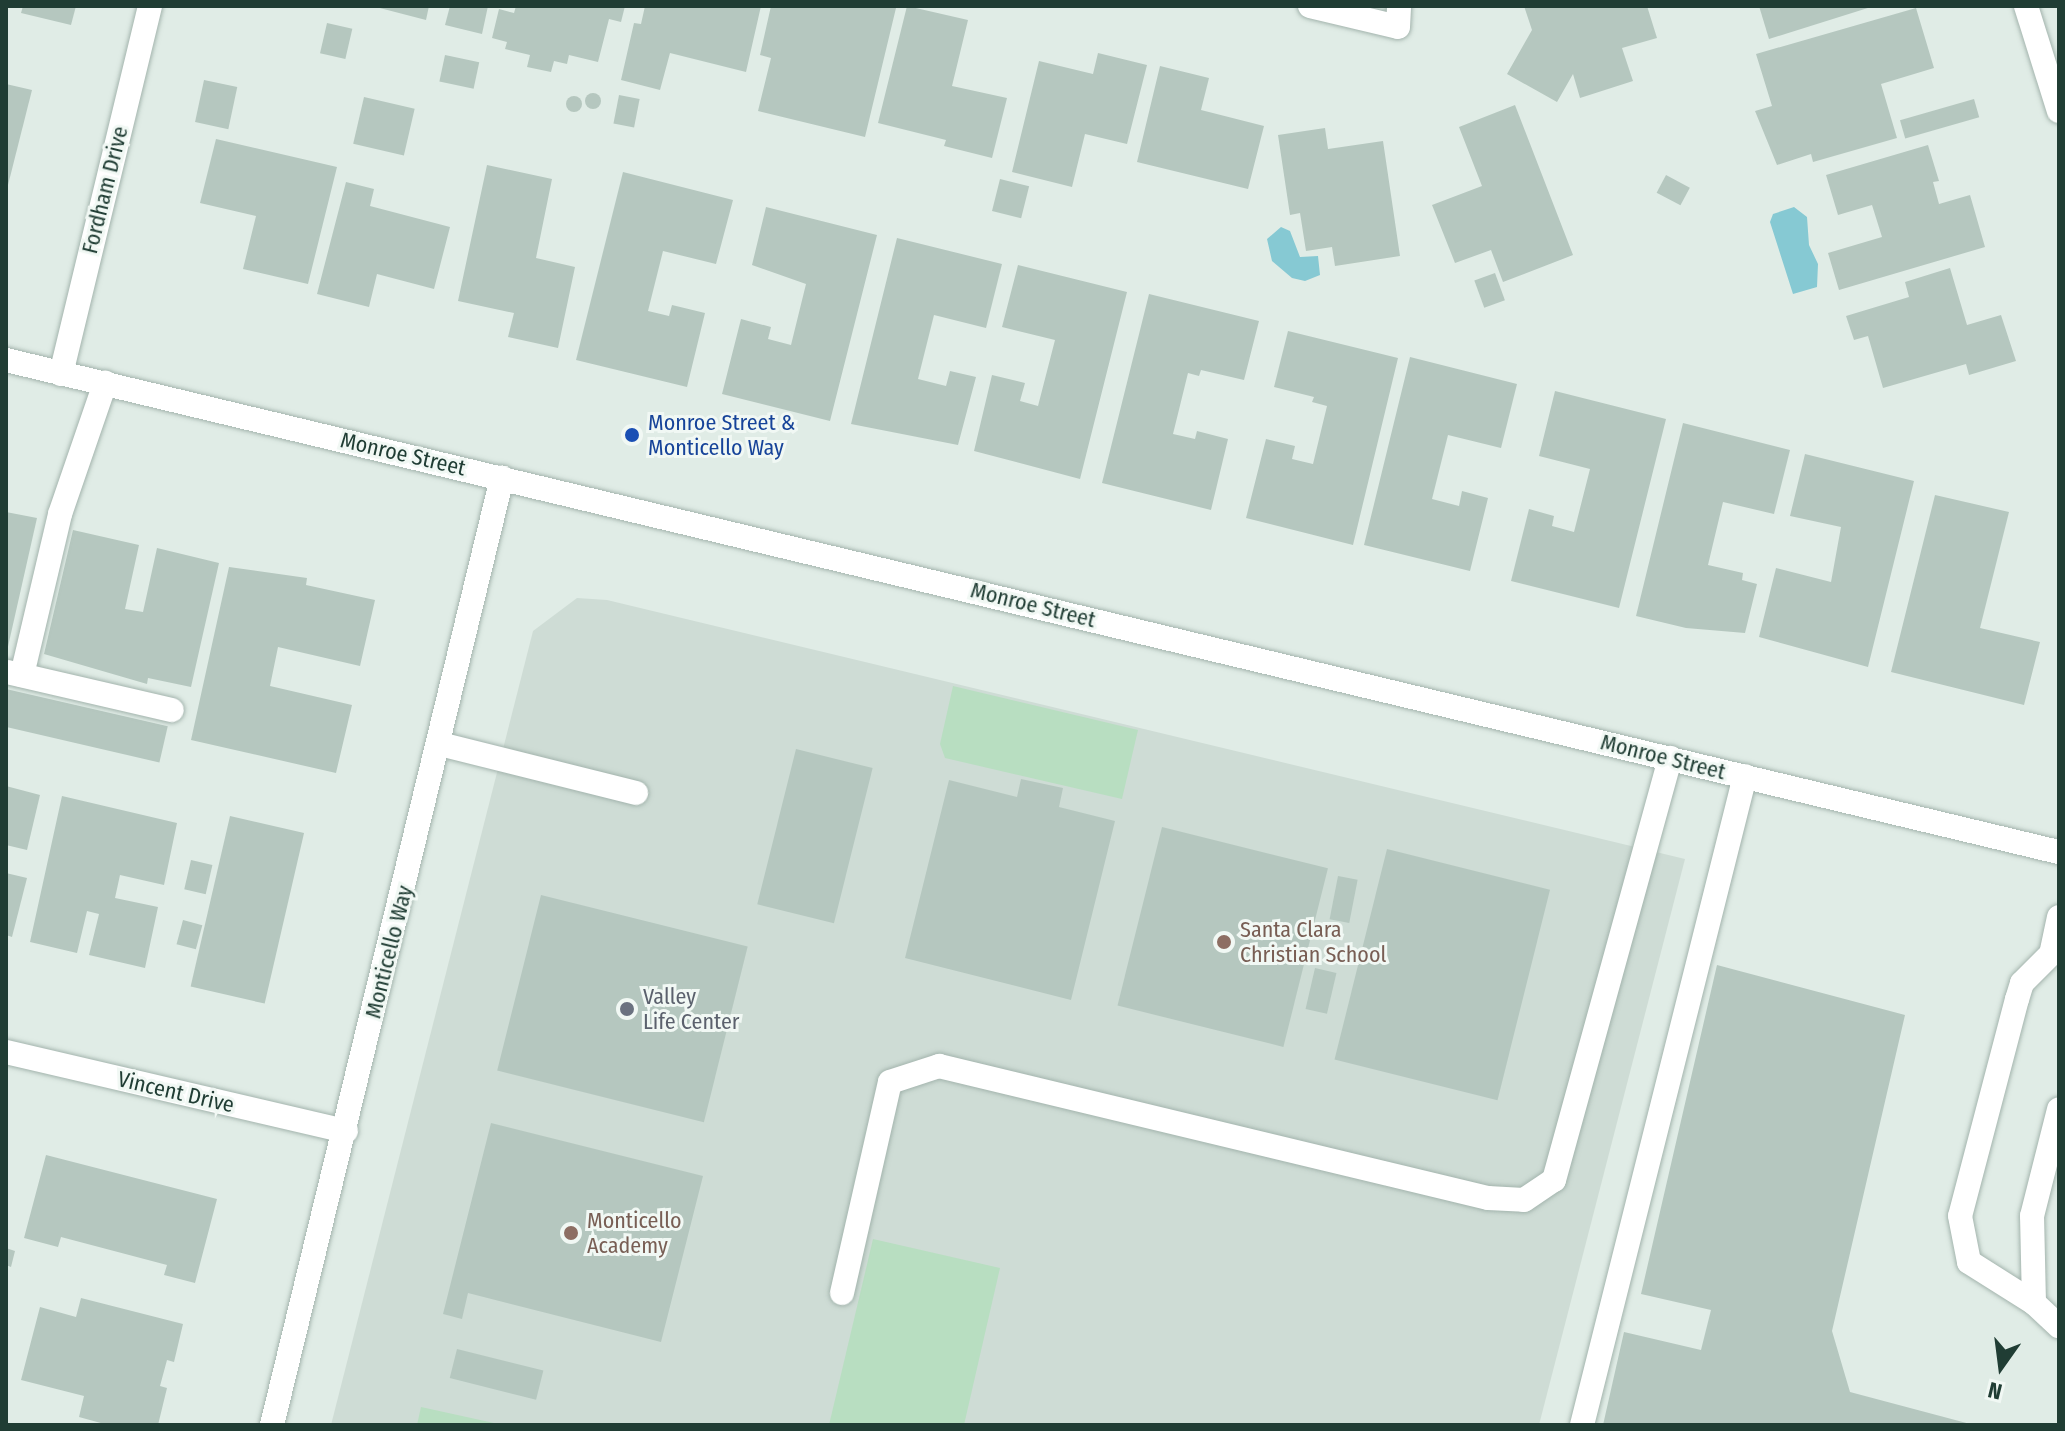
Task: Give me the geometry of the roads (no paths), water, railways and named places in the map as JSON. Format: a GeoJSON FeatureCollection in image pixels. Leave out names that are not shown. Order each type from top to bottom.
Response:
{"type":"FeatureCollection","features":[{"type":"Feature","properties":{"kind":"main road","name":"Fordham Drive"},"geometry":{"type":"LineString","coordinates":[[61,374],[150,6]]}},
{"type":"Feature","properties":{"kind":"main road"},"geometry":{"type":"LineString","coordinates":[[1310,6],[1398,16]]}},
{"type":"Feature","properties":{"kind":"main road"},"geometry":{"type":"LineString","coordinates":[[2026,6],[2059,111]]}},
{"type":"Feature","properties":{"kind":"main road","name":"Monroe Street"},"geometry":{"type":"LineString","coordinates":[[6,360],[2059,852]]}},
{"type":"Feature","properties":{"kind":"main road"},"geometry":{"type":"LineString","coordinates":[[105,383],[60,514],[14,674],[172,710]]}},
{"type":"Feature","properties":{"kind":"main road","name":"Monticello Way"},"geometry":{"type":"LineString","coordinates":[[272,1425],[440,744],[502,478]]}},
{"type":"Feature","properties":{"kind":"main road"},"geometry":{"type":"LineString","coordinates":[[440,744],[636,793]]}},
{"type":"Feature","properties":{"kind":"main road"},"geometry":{"type":"LineString","coordinates":[[842,1293],[890,1082],[939,1066],[1488,1198],[1524,1200],[1554,1180],[1670,758]]}},
{"type":"Feature","properties":{"kind":"main road"},"geometry":{"type":"LineString","coordinates":[[1582,1425],[1745,776]]}},
{"type":"Feature","properties":{"kind":"main road"},"geometry":{"type":"LineString","coordinates":[[2059,917],[2055,960],[2022,983],[1960,1216],[1969,1262],[2034,1303],[2059,1326]]}},
{"type":"Feature","properties":{"kind":"main road","name":"Vincent Drive"},"geometry":{"type":"LineString","coordinates":[[6,1052],[346,1131]]}},
{"type":"Feature","properties":{"kind":"main road"},"geometry":{"type":"LineString","coordinates":[[2034,1303],[2032,1216],[2059,1109]]}},
{"type":"Feature","properties":{"kind":"water"},"geometry":{"type":"Polygon","coordinates":[[[1794,207],[1807,217],[1809,245],[1818,264],[1817,287],[1793,294],[1770,222],[1773,214],[1794,207]]]}},
{"type":"Feature","properties":{"kind":"water"},"geometry":{"type":"Polygon","coordinates":[[[1281,227],[1290,231],[1300,257],[1318,256],[1320,275],[1305,281],[1292,278],[1272,261],[1267,239],[1281,227]]]}},
{"type":"Feature","properties":{"kind":"place","name":"Monroe Street & Monticello Way"},"geometry":{"type":"Point","coordinates":[632,435]}},
{"type":"Feature","properties":{"kind":"place","name":"Santa Clara Christian School"},"geometry":{"type":"Point","coordinates":[1224,942]}},
{"type":"Feature","properties":{"kind":"place","name":"Valley Life Center"},"geometry":{"type":"Point","coordinates":[627,1009]}},
{"type":"Feature","properties":{"kind":"place","name":"Monticello Academy"},"geometry":{"type":"Point","coordinates":[571,1233]}}]}
